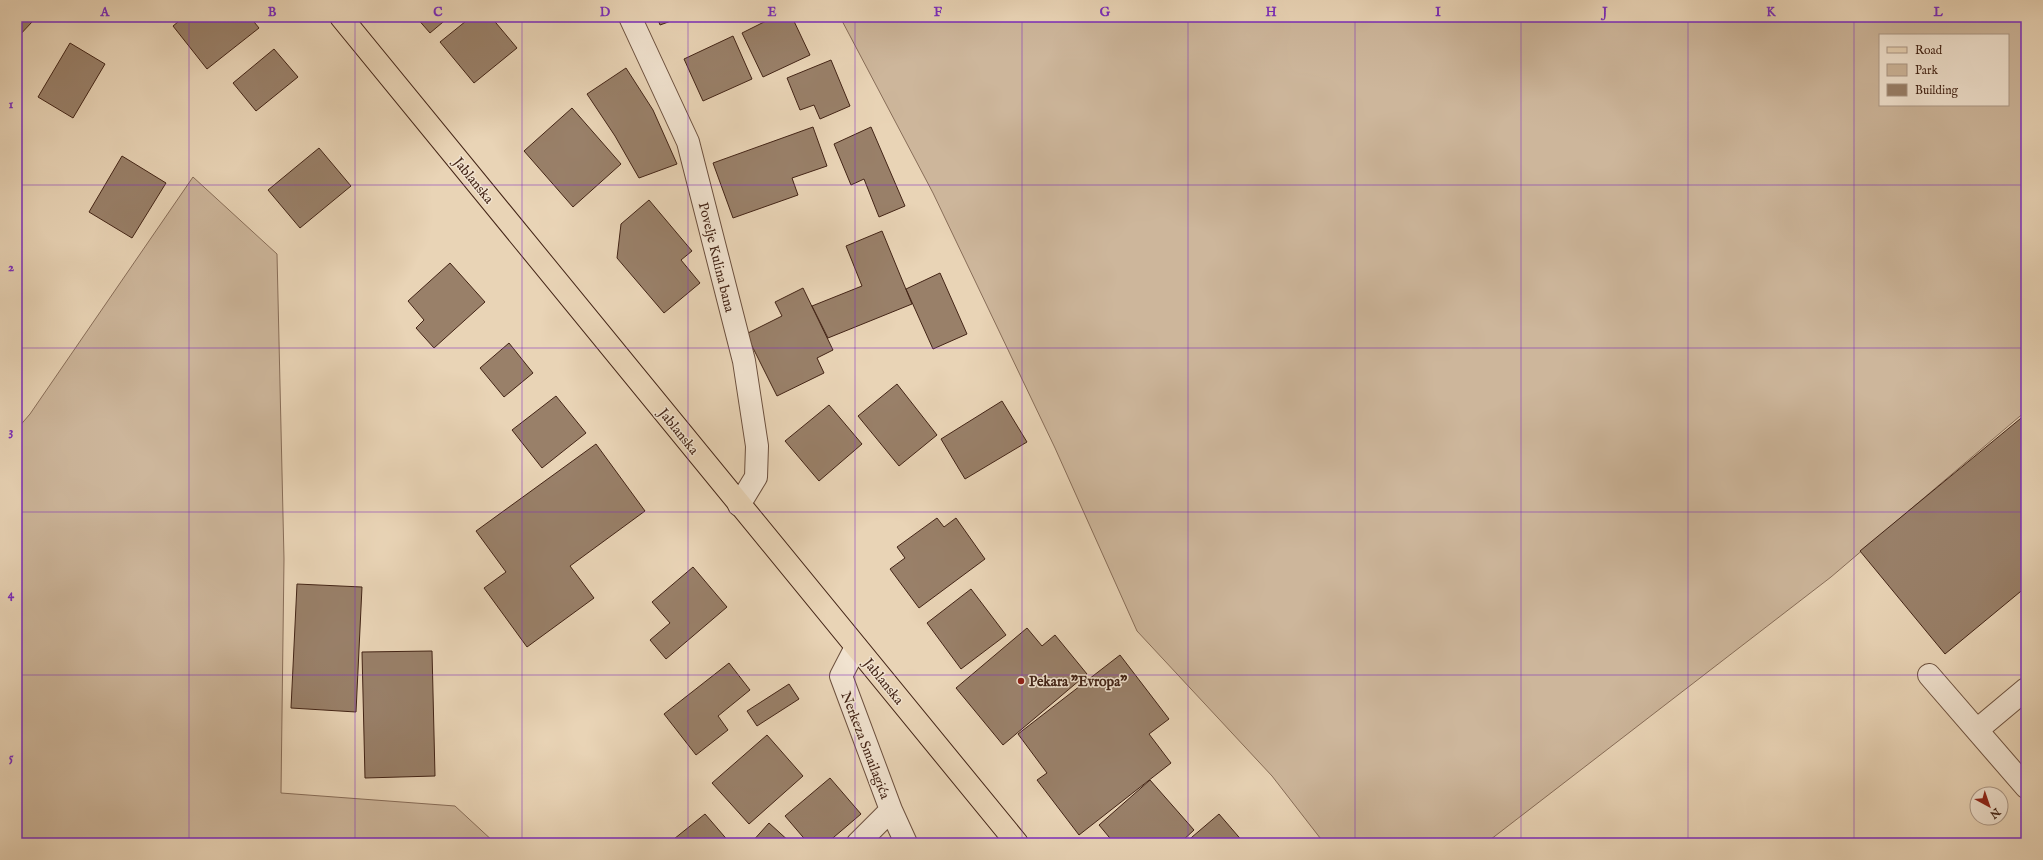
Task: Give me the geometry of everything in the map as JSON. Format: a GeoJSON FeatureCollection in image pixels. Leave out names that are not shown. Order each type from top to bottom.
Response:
{"type":"FeatureCollection","features":[{"type":"Feature","properties":{"kind":"main road","name":"Jablanska"},"geometry":{"type":"LineString","coordinates":[[341,17],[1017,843]]}},
{"type":"Feature","properties":{"kind":"street","name":"Povelje Kulina bana"},"geometry":{"type":"LineString","coordinates":[[630,17],[688,142],[744,360],[757,446],[756,477],[739,505]]}},
{"type":"Feature","properties":{"kind":"street","name":"Nerkeza Smailagića"},"geometry":{"type":"LineString","coordinates":[[856,647],[841,676],[891,810],[906,843]]}},
{"type":"Feature","properties":{"kind":"street"},"geometry":{"type":"LineString","coordinates":[[1929,675],[2026,787]]}},
{"type":"Feature","properties":{"kind":"street"},"geometry":{"type":"LineString","coordinates":[[1977,730],[2026,689]]}},
{"type":"Feature","properties":{"kind":"street"},"geometry":{"type":"LineString","coordinates":[[858,843],[891,810]]}},
{"type":"Feature","properties":{"kind":"green space"},"geometry":{"type":"Polygon","coordinates":[[[840,17],[2026,17],[2026,411],[1831,577],[1486,843],[1324,843],[1272,776],[1137,631],[1055,448],[933,193],[840,17]]]}},
{"type":"Feature","properties":{"kind":"green space"},"geometry":{"type":"Polygon","coordinates":[[[193,177],[277,254],[284,559],[281,793],[455,806],[495,843],[17,843],[17,429],[30,414],[193,177]]]}},
{"type":"Feature","properties":{"kind":"building"},"geometry":{"type":"Polygon","coordinates":[[[17,17],[26,17],[32,22],[17,38],[17,17]]]}},
{"type":"Feature","properties":{"kind":"building"},"geometry":{"type":"Polygon","coordinates":[[[184,17],[250,17],[259,28],[207,69],[173,26],[184,17]]]}},
{"type":"Feature","properties":{"kind":"building"},"geometry":{"type":"Polygon","coordinates":[[[416,17],[449,17],[430,33],[416,17]]]}},
{"type":"Feature","properties":{"kind":"building"},"geometry":{"type":"Polygon","coordinates":[[[471,17],[491,17],[517,48],[474,83],[440,42],[471,17]]]}},
{"type":"Feature","properties":{"kind":"building"},"geometry":{"type":"Polygon","coordinates":[[[657,17],[682,17],[660,25],[657,17]]]}},
{"type":"Feature","properties":{"kind":"building"},"geometry":{"type":"Polygon","coordinates":[[[774,17],[792,17],[810,55],[763,77],[742,33],[774,17]]]}},
{"type":"Feature","properties":{"kind":"building"},"geometry":{"type":"Polygon","coordinates":[[[733,36],[752,79],[703,101],[684,59],[733,36]]]}},
{"type":"Feature","properties":{"kind":"building"},"geometry":{"type":"Polygon","coordinates":[[[70,43],[105,64],[73,118],[38,97],[70,43]]]}},
{"type":"Feature","properties":{"kind":"building"},"geometry":{"type":"Polygon","coordinates":[[[274,49],[298,77],[256,111],[233,83],[274,49]]]}},
{"type":"Feature","properties":{"kind":"building"},"geometry":{"type":"Polygon","coordinates":[[[831,60],[850,106],[820,119],[814,105],[800,110],[787,78],[831,60]]]}},
{"type":"Feature","properties":{"kind":"building"},"geometry":{"type":"Polygon","coordinates":[[[626,68],[653,110],[677,164],[639,178],[615,136],[587,94],[626,68]]]}},
{"type":"Feature","properties":{"kind":"building"},"geometry":{"type":"Polygon","coordinates":[[[572,108],[621,164],[573,207],[524,151],[572,108]]]}},
{"type":"Feature","properties":{"kind":"building"},"geometry":{"type":"Polygon","coordinates":[[[813,127],[827,166],[792,178],[798,195],[733,218],[713,163],[813,127]]]}},
{"type":"Feature","properties":{"kind":"building"},"geometry":{"type":"Polygon","coordinates":[[[871,127],[905,206],[879,217],[864,179],[851,185],[834,144],[871,127]]]}},
{"type":"Feature","properties":{"kind":"building"},"geometry":{"type":"Polygon","coordinates":[[[319,148],[351,186],[300,228],[268,190],[319,148]]]}},
{"type":"Feature","properties":{"kind":"building"},"geometry":{"type":"Polygon","coordinates":[[[122,156],[166,183],[132,238],[89,212],[122,156]]]}},
{"type":"Feature","properties":{"kind":"building"},"geometry":{"type":"Polygon","coordinates":[[[649,200],[692,251],[681,260],[700,283],[664,313],[617,258],[621,224],[649,200]]]}},
{"type":"Feature","properties":{"kind":"building"},"geometry":{"type":"Polygon","coordinates":[[[882,231],[912,304],[828,338],[812,306],[862,286],[846,246],[882,231]]]}},
{"type":"Feature","properties":{"kind":"building"},"geometry":{"type":"Polygon","coordinates":[[[450,263],[485,302],[434,348],[416,328],[424,320],[408,301],[450,263]]]}},
{"type":"Feature","properties":{"kind":"building"},"geometry":{"type":"Polygon","coordinates":[[[940,273],[967,334],[933,349],[906,289],[940,273]]]}},
{"type":"Feature","properties":{"kind":"building"},"geometry":{"type":"Polygon","coordinates":[[[803,288],[833,350],[817,358],[824,373],[777,396],[746,334],[782,316],[775,302],[803,288]]]}},
{"type":"Feature","properties":{"kind":"building"},"geometry":{"type":"Polygon","coordinates":[[[509,343],[533,373],[504,397],[480,368],[509,343]]]}},
{"type":"Feature","properties":{"kind":"building"},"geometry":{"type":"Polygon","coordinates":[[[897,384],[937,435],[899,466],[858,416],[897,384]]]}},
{"type":"Feature","properties":{"kind":"building"},"geometry":{"type":"Polygon","coordinates":[[[556,396],[586,433],[542,468],[512,430],[556,396]]]}},
{"type":"Feature","properties":{"kind":"building"},"geometry":{"type":"Polygon","coordinates":[[[1002,401],[1027,442],[965,479],[941,439],[1002,401]]]}},
{"type":"Feature","properties":{"kind":"building"},"geometry":{"type":"Polygon","coordinates":[[[829,405],[862,444],[819,481],[785,441],[829,405]]]}},
{"type":"Feature","properties":{"kind":"building"},"geometry":{"type":"Polygon","coordinates":[[[2026,414],[2026,587],[1945,654],[1860,551],[2026,414]]]}},
{"type":"Feature","properties":{"kind":"building"},"geometry":{"type":"Polygon","coordinates":[[[596,444],[645,511],[570,566],[594,598],[527,647],[484,588],[506,572],[476,531],[596,444]]]}},
{"type":"Feature","properties":{"kind":"building"},"geometry":{"type":"Polygon","coordinates":[[[937,518],[944,527],[956,518],[985,559],[919,608],[890,569],[905,558],[897,547],[937,518]]]}},
{"type":"Feature","properties":{"kind":"building"},"geometry":{"type":"Polygon","coordinates":[[[693,567],[727,607],[666,659],[650,640],[670,623],[652,602],[693,567]]]}},
{"type":"Feature","properties":{"kind":"building"},"geometry":{"type":"Polygon","coordinates":[[[297,584],[362,587],[356,712],[291,708],[297,584]]]}},
{"type":"Feature","properties":{"kind":"building"},"geometry":{"type":"Polygon","coordinates":[[[971,589],[1006,635],[961,669],[927,623],[971,589]]]}},
{"type":"Feature","properties":{"kind":"building","name":"Pekara \"Evropa\""},"geometry":{"type":"Polygon","coordinates":[[[1027,628],[1042,646],[1055,635],[1087,674],[1003,745],[956,688],[1027,628]]]}},
{"type":"Feature","properties":{"kind":"building"},"geometry":{"type":"Polygon","coordinates":[[[432,651],[435,776],[365,778],[362,652],[432,651]]]}},
{"type":"Feature","properties":{"kind":"building"},"geometry":{"type":"Polygon","coordinates":[[[1120,655],[1169,719],[1149,734],[1171,763],[1079,835],[1037,780],[1047,773],[1018,734],[1120,655]]]}},
{"type":"Feature","properties":{"kind":"building"},"geometry":{"type":"Polygon","coordinates":[[[729,663],[750,690],[718,716],[728,730],[696,755],[664,714],[729,663]]]}},
{"type":"Feature","properties":{"kind":"building"},"geometry":{"type":"Polygon","coordinates":[[[789,684],[799,699],[757,726],[747,711],[789,684]]]}},
{"type":"Feature","properties":{"kind":"building"},"geometry":{"type":"Polygon","coordinates":[[[767,735],[803,776],[749,824],[712,783],[767,735]]]}},
{"type":"Feature","properties":{"kind":"building"},"geometry":{"type":"Polygon","coordinates":[[[830,778],[861,814],[827,843],[808,843],[785,816],[830,778]]]}},
{"type":"Feature","properties":{"kind":"building"},"geometry":{"type":"Polygon","coordinates":[[[1150,780],[1194,830],[1180,843],[1114,843],[1099,825],[1150,780]]]}},
{"type":"Feature","properties":{"kind":"building"},"geometry":{"type":"Polygon","coordinates":[[[705,814],[730,843],[669,843],[705,814]]]}},
{"type":"Feature","properties":{"kind":"building"},"geometry":{"type":"Polygon","coordinates":[[[1219,814],[1244,843],[1185,843],[1219,814]]]}},
{"type":"Feature","properties":{"kind":"building"},"geometry":{"type":"Polygon","coordinates":[[[769,823],[791,843],[751,843],[769,823]]]}},
{"type":"Feature","properties":{"kind":"place","name":"Pekara \"Evropa\""},"geometry":{"type":"Point","coordinates":[1021,681]}}]}
